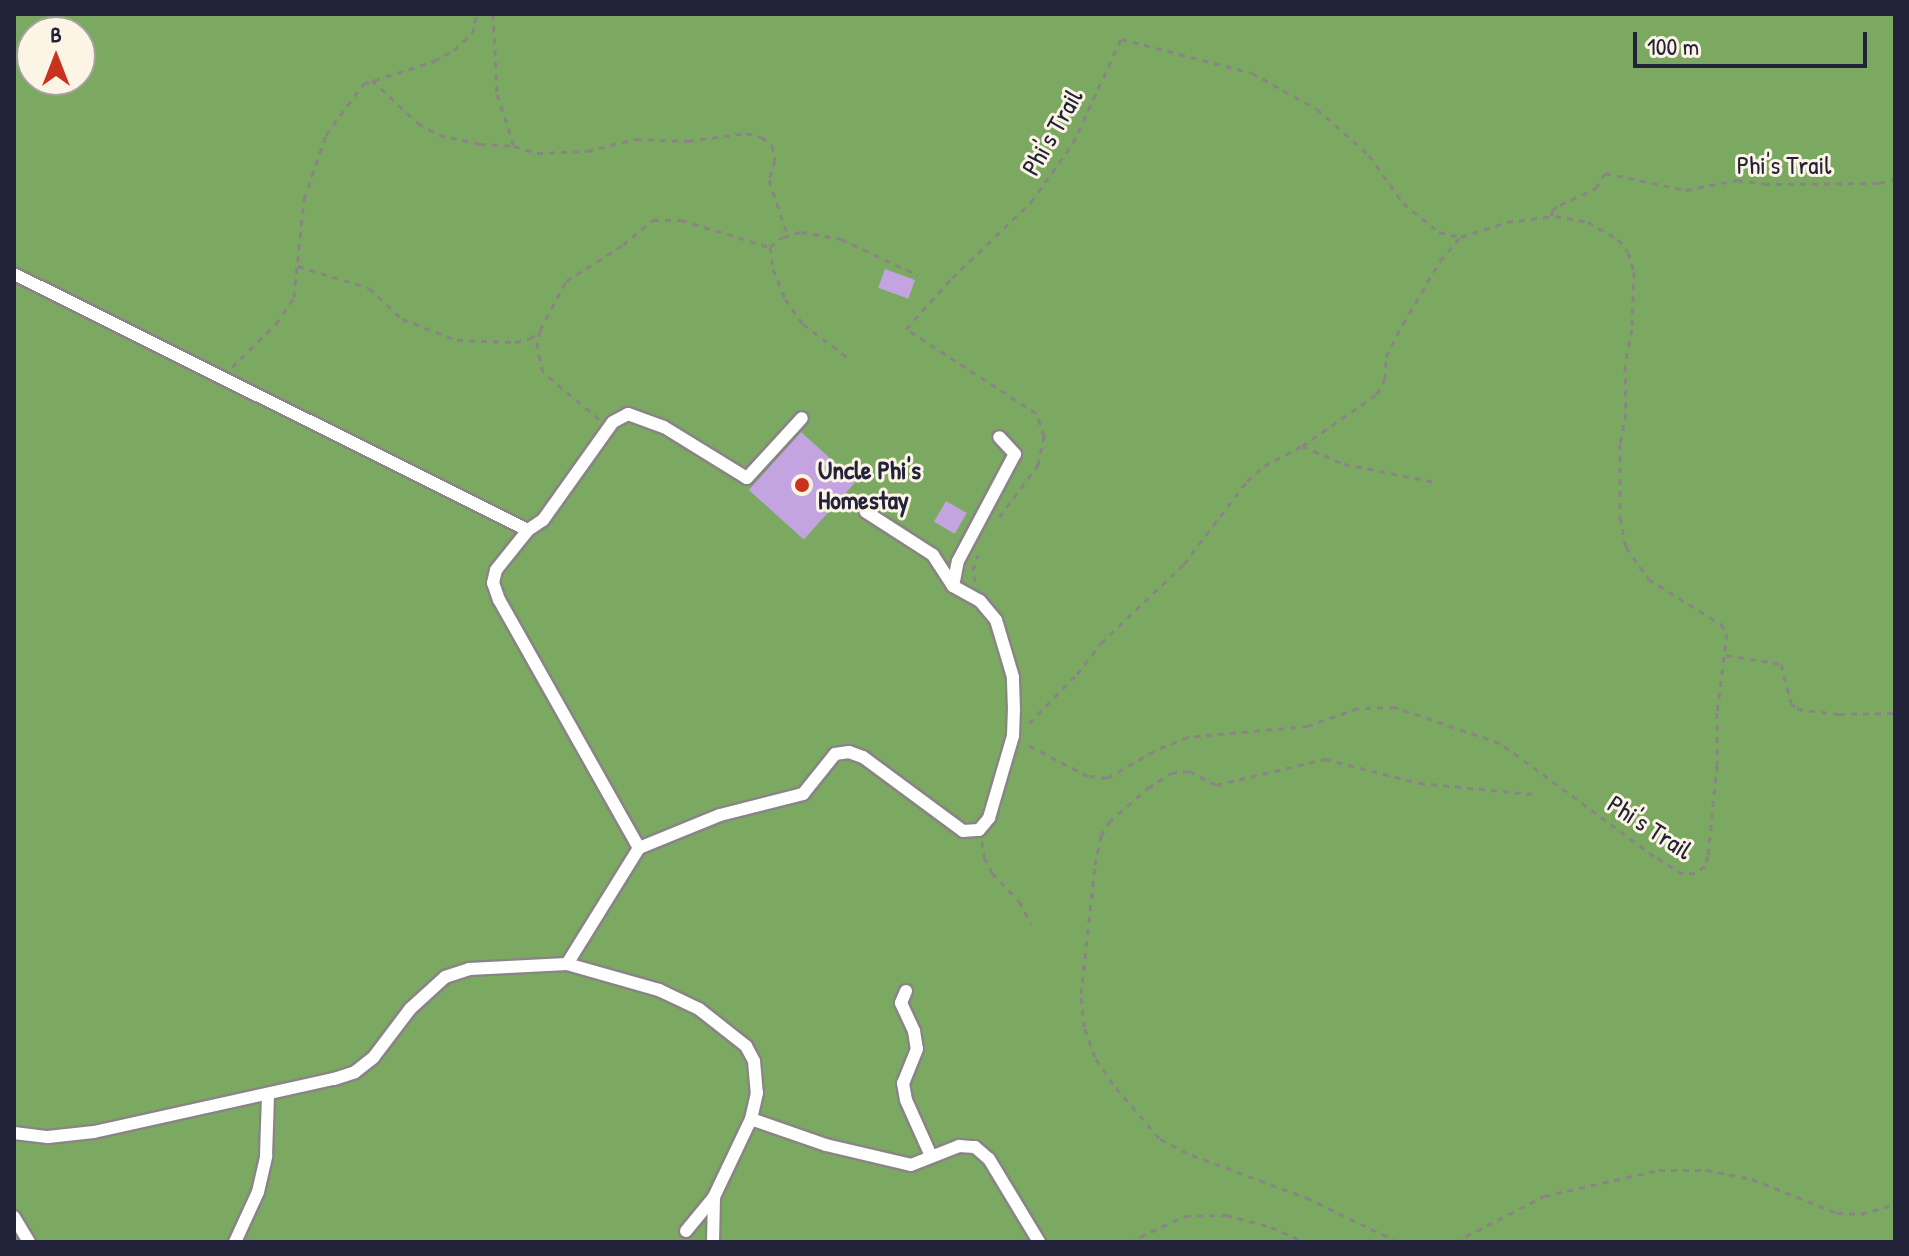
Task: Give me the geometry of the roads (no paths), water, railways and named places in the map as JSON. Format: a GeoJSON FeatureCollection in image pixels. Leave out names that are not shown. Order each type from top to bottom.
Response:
{"type":"FeatureCollection","features":[{"type":"Feature","properties":{"kind":"street"},"geometry":{"type":"LineString","coordinates":[[14,274],[528,530]]}},
{"type":"Feature","properties":{"kind":"street"},"geometry":{"type":"LineString","coordinates":[[639,848],[499,600],[493,583],[496,570],[528,530],[543,520],[607,430],[628,414],[664,427],[747,478],[802,418]]}},
{"type":"Feature","properties":{"kind":"street"},"geometry":{"type":"LineString","coordinates":[[953,586],[958,561],[1015,454],[999,437]]}},
{"type":"Feature","properties":{"kind":"street"},"geometry":{"type":"LineString","coordinates":[[567,964],[639,848],[720,815],[803,794],[835,754],[849,752],[863,757],[963,831],[972,833],[984,825],[1005,772],[1013,736],[1013,677],[1008,651],[996,620],[980,601],[953,586],[933,555],[866,512]]}},
{"type":"Feature","properties":{"kind":"street"},"geometry":{"type":"LineString","coordinates":[[14,1136],[48,1137],[94,1132],[268,1095],[355,1072],[388,1043],[410,1009],[445,977],[469,969],[567,964],[659,990],[699,1009],[746,1046],[754,1061],[757,1093],[751,1119],[714,1197],[686,1231]]}},
{"type":"Feature","properties":{"kind":"street"},"geometry":{"type":"LineString","coordinates":[[906,991],[901,1003],[914,1031],[917,1049],[903,1083],[906,1100],[931,1156]]}},
{"type":"Feature","properties":{"kind":"street"},"geometry":{"type":"LineString","coordinates":[[235,1242],[258,1192],[266,1156],[268,1095]]}},
{"type":"Feature","properties":{"kind":"street"},"geometry":{"type":"LineString","coordinates":[[751,1119],[797,1136],[911,1165],[959,1146],[975,1147],[989,1159],[1039,1242]]}},
{"type":"Feature","properties":{"kind":"street"},"geometry":{"type":"LineString","coordinates":[[713,1242],[714,1197]]}},
{"type":"Feature","properties":{"kind":"street"},"geometry":{"type":"LineString","coordinates":[[14,1217],[29,1242]]}},
{"type":"Feature","properties":{"kind":"place","name":"Uncle Phi's Homestay"},"geometry":{"type":"Point","coordinates":[802,485]}}]}
